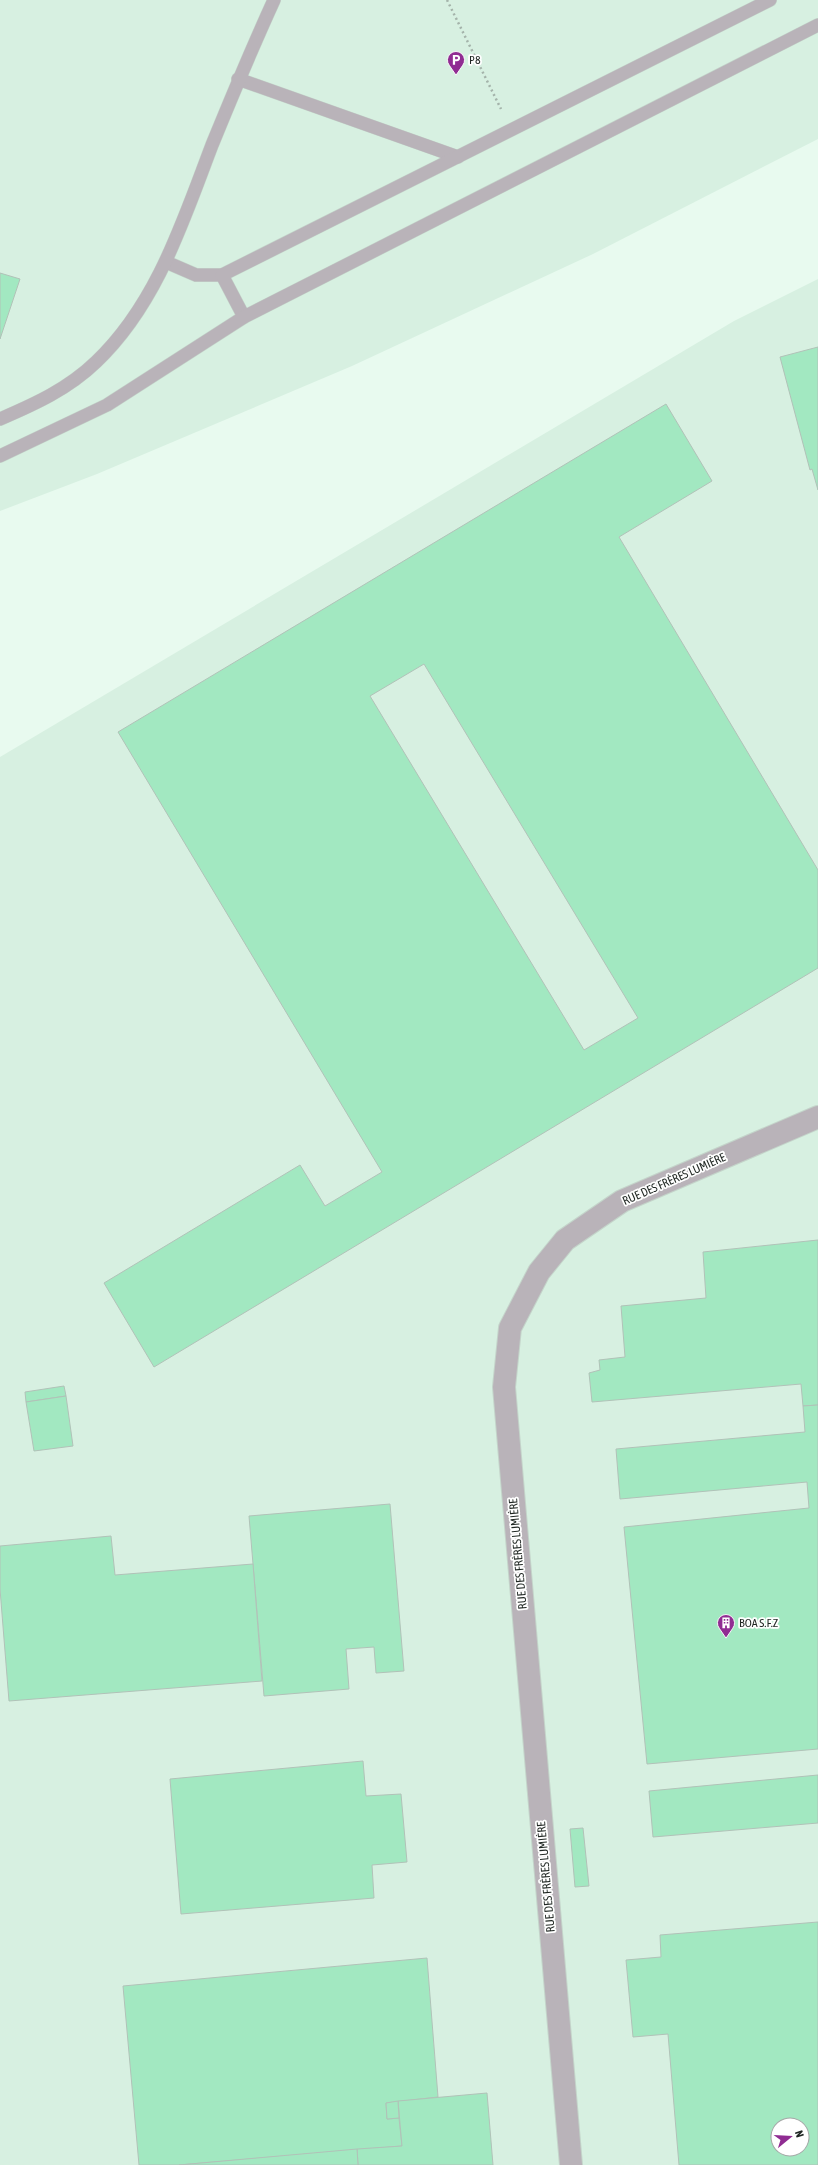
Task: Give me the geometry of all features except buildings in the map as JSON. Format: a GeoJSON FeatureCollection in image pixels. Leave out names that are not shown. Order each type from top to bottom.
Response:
{"type":"FeatureCollection","features":[{"type":"Feature","properties":{"kind":"street","name":"RUE DES FRÈRES LUMIÈRE"},"geometry":{"type":"LineString","coordinates":[[571,2165],[504,1387],[510,1328],[539,1272],[565,1240],[622,1201],[818,1117]]}},
{"type":"Feature","properties":{"kind":"lane"},"geometry":{"type":"LineString","coordinates":[[0,419],[42,401],[70,384],[96,362],[137,312],[166,262],[238,80],[274,0]]}},
{"type":"Feature","properties":{"kind":"lane"},"geometry":{"type":"LineString","coordinates":[[166,262],[196,275],[222,275],[770,0]]}},
{"type":"Feature","properties":{"kind":"lane"},"geometry":{"type":"LineString","coordinates":[[0,456],[107,405],[244,317],[818,25]]}},
{"type":"Feature","properties":{"kind":"lane"},"geometry":{"type":"LineString","coordinates":[[238,80],[458,157]]}},
{"type":"Feature","properties":{"kind":"lane"},"geometry":{"type":"LineString","coordinates":[[222,275],[244,317]]}},
{"type":"Feature","properties":{"kind":"path"},"geometry":{"type":"LineString","coordinates":[[447,0],[512,130]]}},
{"type":"Feature","properties":{"kind":"shaded area"},"geometry":{"type":"Polygon","coordinates":[[[0,0],[818,0],[818,139],[593,254],[352,366],[97,474],[0,511],[0,0]]]}},
{"type":"Feature","properties":{"kind":"shaded area"},"geometry":{"type":"Polygon","coordinates":[[[818,279],[818,2165],[0,2165],[0,757],[734,321],[818,279]]]}},
{"type":"Feature","properties":{"kind":"place","name":"P8"},"geometry":{"type":"Point","coordinates":[456,75]}},
{"type":"Feature","properties":{"kind":"place","name":"BOA S.F.Z"},"geometry":{"type":"Point","coordinates":[726,1638]}}]}
